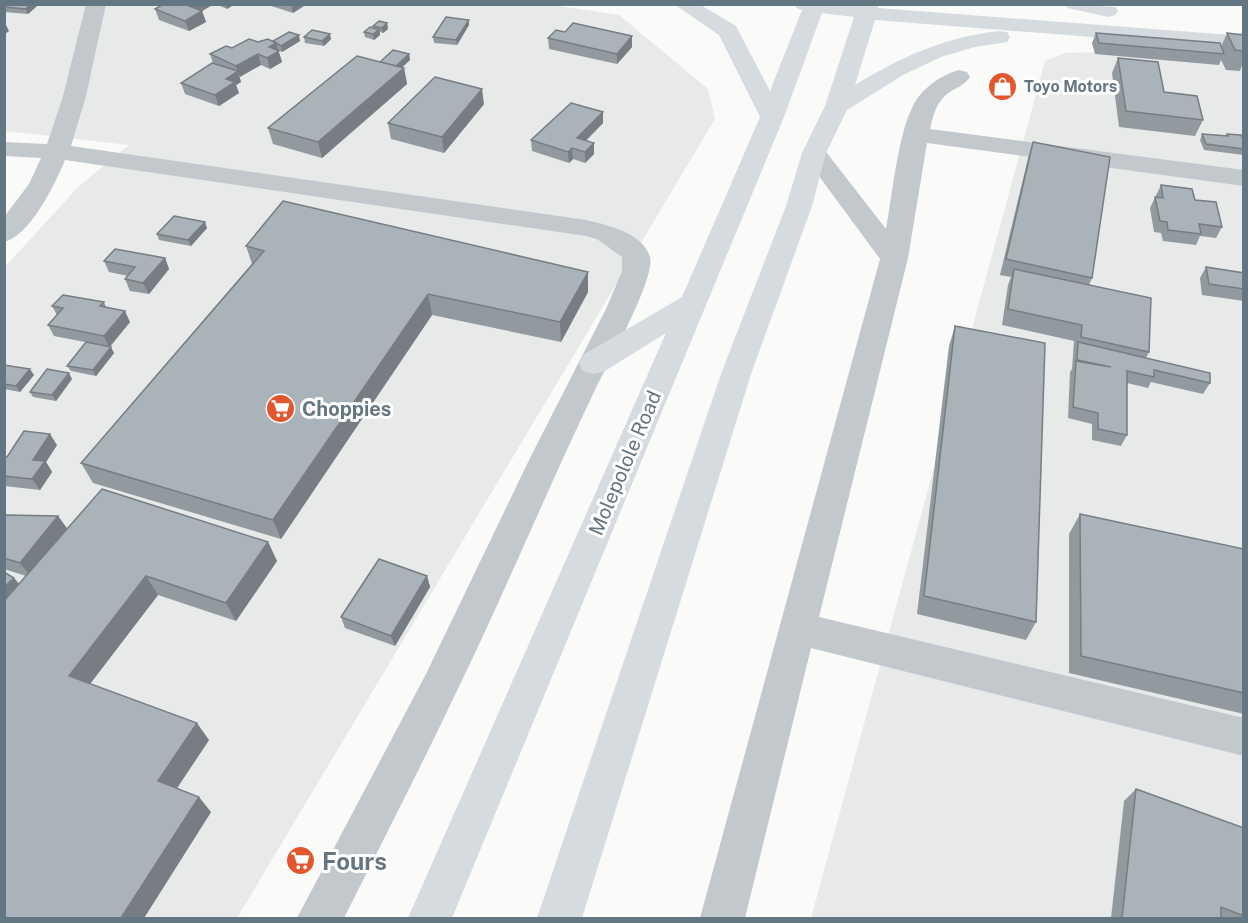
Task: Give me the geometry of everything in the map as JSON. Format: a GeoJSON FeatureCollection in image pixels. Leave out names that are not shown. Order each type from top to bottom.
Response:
{"type":"FeatureCollection","features":[{"type":"Feature","properties":{"kind":"main road"},"geometry":{"type":"LineString","coordinates":[[684,4],[728,31],[772,117]]}},
{"type":"Feature","properties":{"kind":"main road"},"geometry":{"type":"LineString","coordinates":[[811,5],[1078,31],[1244,43]]}},
{"type":"Feature","properties":{"kind":"main road","name":"Molepolole Road"},"geometry":{"type":"LineString","coordinates":[[430,918],[772,117],[811,5]]}},
{"type":"Feature","properties":{"kind":"main road"},"geometry":{"type":"LineString","coordinates":[[1065,5],[1131,13]]}},
{"type":"Feature","properties":{"kind":"main road"},"geometry":{"type":"LineString","coordinates":[[559,918],[736,374],[799,206],[814,153],[837,106],[869,9]]}},
{"type":"Feature","properties":{"kind":"main road"},"geometry":{"type":"LineString","coordinates":[[1164,16],[1244,25]]}},
{"type":"Feature","properties":{"kind":"main road"},"geometry":{"type":"LineString","coordinates":[[837,106],[917,57],[948,45],[979,39],[1078,31]]}},
{"type":"Feature","properties":{"kind":"main road"},"geometry":{"type":"LineString","coordinates":[[594,363],[691,304]]}},
{"type":"Feature","properties":{"kind":"street"},"geometry":{"type":"LineString","coordinates":[[4,234],[28,209],[58,152],[96,4]]}},
{"type":"Feature","properties":{"kind":"street"},"geometry":{"type":"LineString","coordinates":[[722,918],[894,258],[916,134],[924,107],[938,90],[959,77]]}},
{"type":"Feature","properties":{"kind":"street"},"geometry":{"type":"LineString","coordinates":[[916,134],[1244,178]]}},
{"type":"Feature","properties":{"kind":"street"},"geometry":{"type":"LineString","coordinates":[[4,149],[58,152],[586,228],[606,233],[629,247],[636,257],[636,271],[594,363],[547,456],[440,686],[321,918]]}},
{"type":"Feature","properties":{"kind":"street"},"geometry":{"type":"LineString","coordinates":[[814,153],[894,258]]}},
{"type":"Feature","properties":{"kind":"street"},"geometry":{"type":"LineString","coordinates":[[798,628],[1244,737]]}},
{"type":"Feature","properties":{"kind":"shaded area"},"geometry":{"type":"Polygon","coordinates":[[[5,5],[553,5],[619,15],[708,89],[715,119],[237,918],[5,918],[4,268],[79,186],[129,145],[5,131],[5,5]]]}},
{"type":"Feature","properties":{"kind":"shaded area"},"geometry":{"type":"Polygon","coordinates":[[[1184,50],[1243,56],[1243,918],[811,918],[1045,61],[1064,53],[1184,50]]]}},
{"type":"Feature","properties":{"kind":"building"},"geometry":{"type":"Polygon","coordinates":[[[4,4],[30,4],[26,9],[4,7],[4,4]]]}},
{"type":"Feature","properties":{"kind":"building"},"geometry":{"type":"Polygon","coordinates":[[[164,4],[192,4],[189,6],[202,11],[185,21],[155,9],[164,4]]]}},
{"type":"Feature","properties":{"kind":"building"},"geometry":{"type":"Polygon","coordinates":[[[446,17],[469,20],[456,40],[433,37],[446,17]]]}},
{"type":"Feature","properties":{"kind":"building"},"geometry":{"type":"Polygon","coordinates":[[[379,21],[387,23],[382,28],[373,26],[379,21]]]}},
{"type":"Feature","properties":{"kind":"building"},"geometry":{"type":"Polygon","coordinates":[[[573,23],[632,36],[617,54],[548,38],[556,30],[565,32],[573,23]]]}},
{"type":"Feature","properties":{"kind":"building"},"geometry":{"type":"Polygon","coordinates":[[[370,27],[379,30],[373,34],[364,32],[370,27]]]}},
{"type":"Feature","properties":{"kind":"building"},"geometry":{"type":"Polygon","coordinates":[[[312,30],[330,34],[322,41],[304,37],[312,30]]]}},
{"type":"Feature","properties":{"kind":"building"},"geometry":{"type":"Polygon","coordinates":[[[289,32],[299,35],[281,46],[273,41],[289,32]]]}},
{"type":"Feature","properties":{"kind":"building"},"geometry":{"type":"Polygon","coordinates":[[[1096,33],[1220,43],[1224,54],[1099,43],[1096,33]]]}},
{"type":"Feature","properties":{"kind":"building"},"geometry":{"type":"Polygon","coordinates":[[[1227,33],[1244,35],[1244,51],[1235,50],[1227,33]]]}},
{"type":"Feature","properties":{"kind":"building"},"geometry":{"type":"Polygon","coordinates":[[[249,39],[258,42],[268,39],[276,43],[269,47],[279,51],[267,58],[258,54],[236,66],[210,54],[226,46],[232,48],[249,39]]]}},
{"type":"Feature","properties":{"kind":"building"},"geometry":{"type":"Polygon","coordinates":[[[393,50],[409,54],[396,66],[380,62],[393,50]]]}},
{"type":"Feature","properties":{"kind":"building"},"geometry":{"type":"Polygon","coordinates":[[[357,56],[404,68],[318,142],[268,128],[357,56]]]}},
{"type":"Feature","properties":{"kind":"building"},"geometry":{"type":"Polygon","coordinates":[[[1118,58],[1158,62],[1164,92],[1197,96],[1203,120],[1126,111],[1118,58]]]}},
{"type":"Feature","properties":{"kind":"building"},"geometry":{"type":"Polygon","coordinates":[[[212,63],[238,71],[226,79],[235,82],[215,95],[181,83],[212,63]]]}},
{"type":"Feature","properties":{"kind":"building"},"geometry":{"type":"Polygon","coordinates":[[[435,77],[482,89],[442,137],[388,123],[435,77]]]}},
{"type":"Feature","properties":{"kind":"building"},"geometry":{"type":"Polygon","coordinates":[[[571,103],[603,112],[577,138],[594,143],[585,152],[572,148],[568,152],[531,140],[571,103]]]}},
{"type":"Feature","properties":{"kind":"building"},"geometry":{"type":"Polygon","coordinates":[[[1202,134],[1241,135],[1244,149],[1206,144],[1202,134]]]}},
{"type":"Feature","properties":{"kind":"building"},"geometry":{"type":"Polygon","coordinates":[[[1033,142],[1110,157],[1092,278],[1006,259],[1033,142]]]}},
{"type":"Feature","properties":{"kind":"building"},"geometry":{"type":"Polygon","coordinates":[[[1161,185],[1192,189],[1195,200],[1216,202],[1222,227],[1199,224],[1201,234],[1168,230],[1167,222],[1160,221],[1155,197],[1163,198],[1161,185]]]}},
{"type":"Feature","properties":{"kind":"building"},"geometry":{"type":"Polygon","coordinates":[[[283,201],[588,272],[560,322],[428,294],[273,520],[81,463],[264,251],[246,246],[283,201]]]}},
{"type":"Feature","properties":{"kind":"building"},"geometry":{"type":"Polygon","coordinates":[[[174,216],[205,222],[188,240],[157,234],[174,216]]]}},
{"type":"Feature","properties":{"kind":"building"},"geometry":{"type":"Polygon","coordinates":[[[115,249],[165,258],[143,283],[125,279],[135,267],[104,261],[115,249]]]}},
{"type":"Feature","properties":{"kind":"building"},"geometry":{"type":"Polygon","coordinates":[[[1206,267],[1244,273],[1244,289],[1209,284],[1206,267]]]}},
{"type":"Feature","properties":{"kind":"building"},"geometry":{"type":"Polygon","coordinates":[[[1014,269],[1151,298],[1149,352],[1081,337],[1082,325],[1008,309],[1014,269]]]}},
{"type":"Feature","properties":{"kind":"building"},"geometry":{"type":"Polygon","coordinates":[[[63,295],[104,302],[100,306],[125,311],[104,336],[48,325],[63,308],[52,306],[63,295]]]}},
{"type":"Feature","properties":{"kind":"building"},"geometry":{"type":"Polygon","coordinates":[[[955,326],[1045,343],[1036,622],[924,596],[955,326]]]}},
{"type":"Feature","properties":{"kind":"building"},"geometry":{"type":"Polygon","coordinates":[[[86,342],[111,347],[93,370],[67,366],[86,342]]]}},
{"type":"Feature","properties":{"kind":"building"},"geometry":{"type":"Polygon","coordinates":[[[1078,342],[1210,373],[1210,383],[1154,370],[1154,377],[1127,371],[1127,435],[1098,429],[1098,413],[1073,407],[1076,361],[1111,367],[1077,360],[1078,342]]]}},
{"type":"Feature","properties":{"kind":"building"},"geometry":{"type":"Polygon","coordinates":[[[4,365],[30,369],[16,386],[4,384],[4,365]]]}},
{"type":"Feature","properties":{"kind":"building"},"geometry":{"type":"Polygon","coordinates":[[[47,369],[69,373],[52,395],[30,392],[47,369]]]}},
{"type":"Feature","properties":{"kind":"building"},"geometry":{"type":"Polygon","coordinates":[[[24,431],[50,434],[33,460],[45,461],[32,479],[4,476],[4,457],[7,457],[24,431]]]}},
{"type":"Feature","properties":{"kind":"building"},"geometry":{"type":"Polygon","coordinates":[[[102,489],[268,542],[226,603],[146,576],[69,676],[197,723],[158,781],[199,797],[121,918],[4,918],[4,601],[102,489]]]}},
{"type":"Feature","properties":{"kind":"building"},"geometry":{"type":"Polygon","coordinates":[[[1080,514],[1244,549],[1244,693],[1081,656],[1080,514]]]}},
{"type":"Feature","properties":{"kind":"building"},"geometry":{"type":"Polygon","coordinates":[[[4,515],[58,516],[20,563],[4,558],[4,515]]]}},
{"type":"Feature","properties":{"kind":"building"},"geometry":{"type":"Polygon","coordinates":[[[379,559],[427,576],[391,636],[341,617],[379,559]]]}},
{"type":"Feature","properties":{"kind":"building"},"geometry":{"type":"Polygon","coordinates":[[[4,572],[14,578],[4,587],[4,572]]]}},
{"type":"Feature","properties":{"kind":"building"},"geometry":{"type":"Polygon","coordinates":[[[1136,789],[1244,828],[1244,916],[1221,907],[1221,918],[1122,918],[1136,789]]]}},
{"type":"Feature","properties":{"kind":"place","name":"Toyo Motors"},"geometry":{"type":"Point","coordinates":[1003,86]}},
{"type":"Feature","properties":{"kind":"place","name":"Choppies"},"geometry":{"type":"Point","coordinates":[281,409]}},
{"type":"Feature","properties":{"kind":"place","name":"Fours"},"geometry":{"type":"Point","coordinates":[301,861]}}]}
